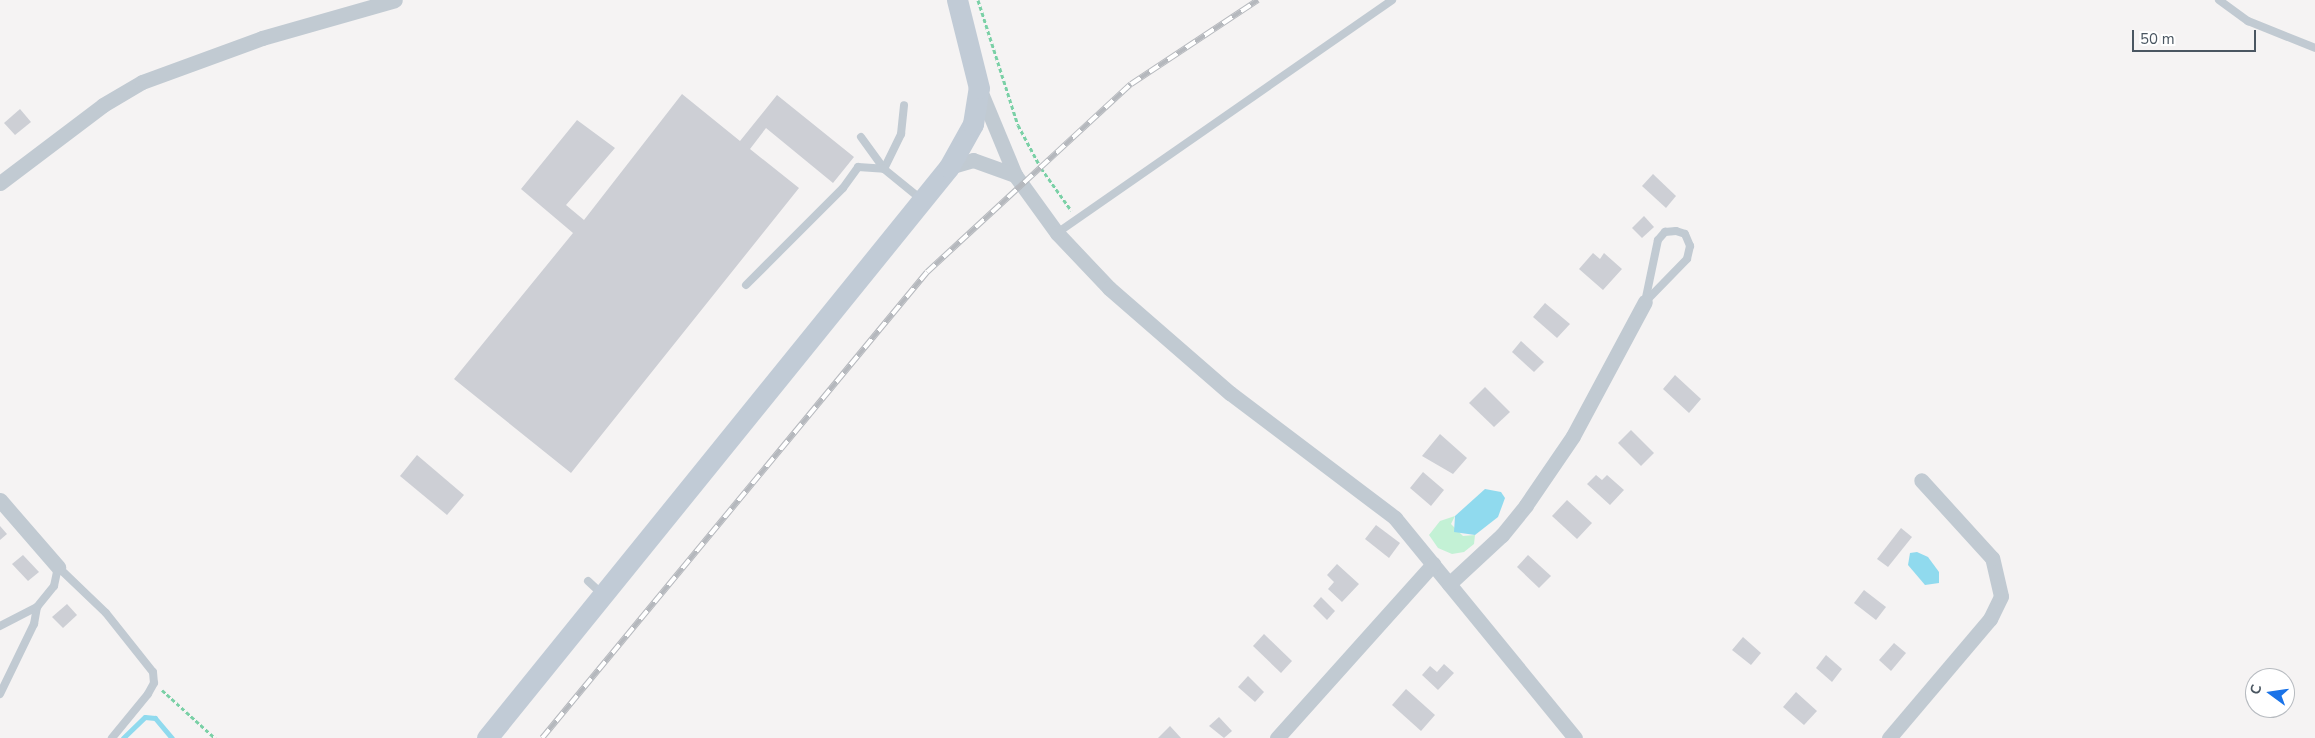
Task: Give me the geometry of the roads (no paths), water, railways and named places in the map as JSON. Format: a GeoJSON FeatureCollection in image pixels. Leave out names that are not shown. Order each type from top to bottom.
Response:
{"type":"FeatureCollection","features":[{"type":"Feature","properties":{"kind":"street"},"geometry":{"type":"LineString","coordinates":[[0,183],[103,105],[142,82],[262,38],[395,0]]}},
{"type":"Feature","properties":{"kind":"street"},"geometry":{"type":"LineString","coordinates":[[957,0],[980,88],[1015,175],[1057,234],[1108,288],[1230,393],[1395,518],[1575,738]]}},
{"type":"Feature","properties":{"kind":"street"},"geometry":{"type":"LineString","coordinates":[[487,738],[605,596],[949,167],[973,124],[980,88]]}},
{"type":"Feature","properties":{"kind":"street"},"geometry":{"type":"LineString","coordinates":[[949,167],[973,160],[1015,175]]}},
{"type":"Feature","properties":{"kind":"street"},"geometry":{"type":"LineString","coordinates":[[1449,584],[1502,535],[1526,505],[1573,436],[1645,302]]}},
{"type":"Feature","properties":{"kind":"street"},"geometry":{"type":"LineString","coordinates":[[1888,738],[1990,620],[2002,596],[1992,558],[1920,480]]}},
{"type":"Feature","properties":{"kind":"street"},"geometry":{"type":"LineString","coordinates":[[0,500],[58,568]]}},
{"type":"Feature","properties":{"kind":"street"},"geometry":{"type":"LineString","coordinates":[[1277,738],[1432,564]]}},
{"type":"Feature","properties":{"kind":"lane"},"geometry":{"type":"LineString","coordinates":[[1057,234],[1392,0]]}},
{"type":"Feature","properties":{"kind":"lane"},"geometry":{"type":"LineString","coordinates":[[2219,0],[2248,22],[2315,48]]}},
{"type":"Feature","properties":{"kind":"lane"},"geometry":{"type":"LineString","coordinates":[[884,170],[901,134],[904,105]]}},
{"type":"Feature","properties":{"kind":"lane"},"geometry":{"type":"LineString","coordinates":[[861,137],[884,170],[923,200]]}},
{"type":"Feature","properties":{"kind":"lane"},"geometry":{"type":"LineString","coordinates":[[746,285],[843,188],[858,167],[884,170]]}},
{"type":"Feature","properties":{"kind":"lane"},"geometry":{"type":"LineString","coordinates":[[1665,232],[1685,234],[1690,246],[1687,259],[1645,302],[1658,240],[1665,232]]}},
{"type":"Feature","properties":{"kind":"lane"},"geometry":{"type":"LineString","coordinates":[[0,626],[37,607],[54,586],[58,568]]}},
{"type":"Feature","properties":{"kind":"lane"},"geometry":{"type":"LineString","coordinates":[[58,568],[106,613],[147,662],[154,683],[112,738]]}},
{"type":"Feature","properties":{"kind":"lane"},"geometry":{"type":"LineString","coordinates":[[588,581],[605,596]]}},
{"type":"Feature","properties":{"kind":"lane"},"geometry":{"type":"LineString","coordinates":[[0,694],[34,624],[37,607]]}},
{"type":"Feature","properties":{"kind":"water"},"geometry":{"type":"Polygon","coordinates":[[[1485,489],[1501,492],[1505,498],[1498,517],[1475,535],[1454,532],[1455,516],[1485,489]]]}},
{"type":"Feature","properties":{"kind":"water"},"geometry":{"type":"Polygon","coordinates":[[[1917,552],[1928,557],[1939,572],[1939,583],[1925,585],[1908,565],[1910,553],[1917,552]]]}},
{"type":"Feature","properties":{"kind":"waterway"},"geometry":{"type":"LineString","coordinates":[[123,738],[145,717],[155,718],[172,738]]}},
{"type":"Feature","properties":{"kind":"railway"},"geometry":{"type":"LineString","coordinates":[[542,738],[927,272],[1131,84],[1258,0]]}}]}
